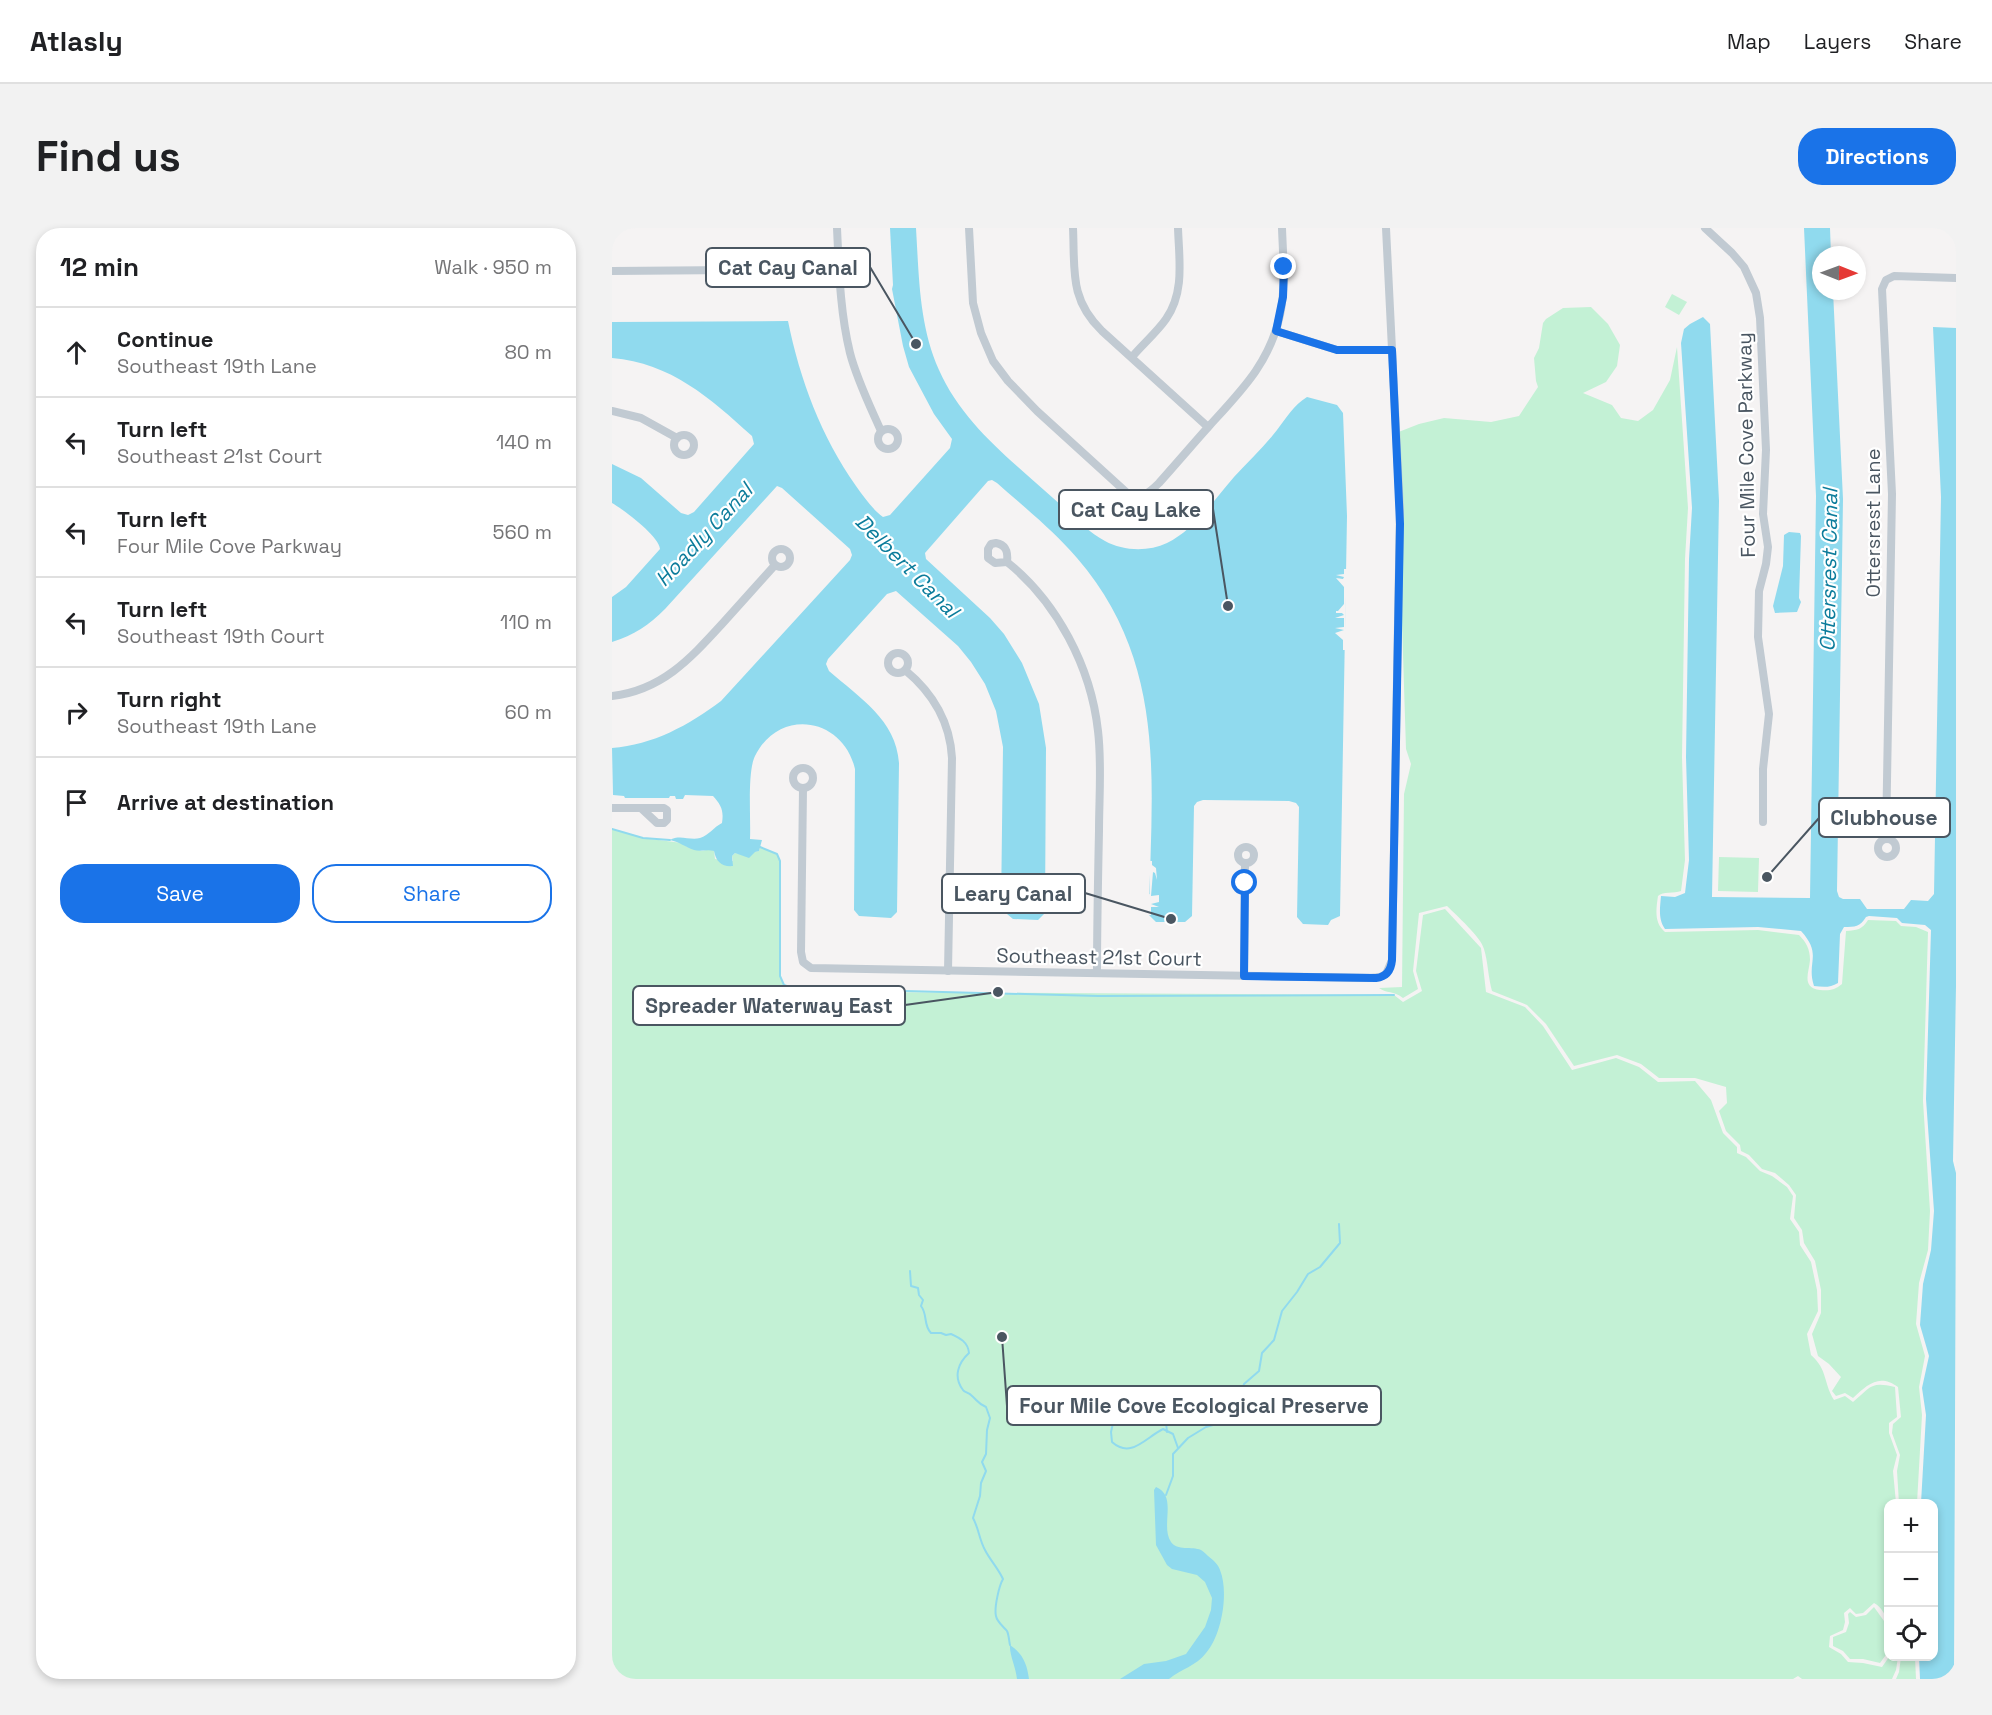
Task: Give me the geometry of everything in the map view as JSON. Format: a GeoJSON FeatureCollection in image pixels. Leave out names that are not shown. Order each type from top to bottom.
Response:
{"type":"FeatureCollection","features":[{"type":"Feature","properties":{"kind":"street"},"geometry":{"type":"LineString","coordinates":[[837,228],[844,320],[851,354],[860,383],[881,431]]}},
{"type":"Feature","properties":{"kind":"street"},"geometry":{"type":"LineString","coordinates":[[969,228],[974,303],[981,333],[993,361],[1008,381],[1037,411],[1126,492],[1138,497],[1146,495],[1154,488],[1257,371],[1276,331],[1281,307],[1282,228]]}},
{"type":"Feature","properties":{"kind":"street"},"geometry":{"type":"LineString","coordinates":[[1073,228],[1076,280],[1081,304],[1096,324],[1208,427]]}},
{"type":"Feature","properties":{"kind":"street"},"geometry":{"type":"LineString","coordinates":[[1132,357],[1162,325],[1176,301],[1180,279],[1178,228]]}},
{"type":"Feature","properties":{"kind":"street"},"geometry":{"type":"LineString","coordinates":[[1276,331],[1337,350],[1392,350],[1386,228]]}},
{"type":"Feature","properties":{"kind":"street","name":"Four Mile Cove Parkway"},"geometry":{"type":"LineString","coordinates":[[1705,228],[1744,267],[1755,290],[1760,318],[1766,447],[1763,514],[1768,547],[1759,591],[1758,638],[1769,714],[1763,769],[1762,822]]}},
{"type":"Feature","properties":{"kind":"street"},"geometry":{"type":"LineString","coordinates":[[612,271],[840,269]]}},
{"type":"Feature","properties":{"kind":"street","name":"Ottersrest Lane"},"geometry":{"type":"LineString","coordinates":[[1886,838],[1892,494],[1882,289],[1886,280],[1894,276],[1956,278]]}},
{"type":"Feature","properties":{"kind":"street","name":"Southeast 21st Court"},"geometry":{"type":"LineString","coordinates":[[803,789],[801,952],[803,962],[807,966],[818,969],[1376,978],[1384,976],[1392,960],[1400,524],[1392,350]]}},
{"type":"Feature","properties":{"kind":"street"},"geometry":{"type":"LineString","coordinates":[[612,411],[641,418],[678,438]]}},
{"type":"Feature","properties":{"kind":"street"},"geometry":{"type":"LineString","coordinates":[[1007,562],[1037,591],[1064,630],[1083,671],[1094,706],[1100,759],[1097,973]]}},
{"type":"Feature","properties":{"kind":"street"},"geometry":{"type":"LineString","coordinates":[[612,696],[642,689],[681,666],[700,649],[775,565]]}},
{"type":"Feature","properties":{"kind":"street"},"geometry":{"type":"LineString","coordinates":[[905,670],[924,687],[936,704],[944,720],[950,742],[952,758],[948,970]]}},
{"type":"Feature","properties":{"kind":"street"},"geometry":{"type":"LineString","coordinates":[[612,808],[642,809]]}},
{"type":"Feature","properties":{"kind":"street"},"geometry":{"type":"LineString","coordinates":[[1244,976],[1245,863]]}},
{"type":"Feature","properties":{"kind":"green space"},"geometry":{"type":"Polygon","coordinates":[[[1672,294],[1687,302],[1679,315],[1665,307],[1672,294]]]}},
{"type":"Feature","properties":{"kind":"green space"},"geometry":{"type":"Polygon","coordinates":[[[1591,307],[1608,324],[1620,345],[1617,366],[1606,382],[1583,393],[1612,405],[1621,418],[1638,421],[1653,410],[1670,380],[1677,347],[1688,508],[1682,757],[1685,860],[1681,891],[1658,896],[1656,911],[1659,925],[1665,932],[1758,930],[1799,935],[1806,943],[1809,952],[1808,983],[1814,988],[1823,990],[1834,989],[1842,984],[1846,931],[1859,929],[1868,920],[1896,921],[1901,926],[1916,927],[1928,932],[1923,1101],[1930,1211],[1928,1250],[1919,1283],[1916,1324],[1925,1356],[1919,1387],[1922,1415],[1917,1499],[1899,1499],[1897,1471],[1900,1455],[1892,1433],[1893,1424],[1901,1417],[1898,1387],[1885,1381],[1874,1382],[1853,1398],[1845,1393],[1836,1396],[1832,1391],[1841,1377],[1818,1356],[1812,1334],[1821,1313],[1821,1290],[1815,1261],[1804,1243],[1802,1230],[1794,1218],[1796,1195],[1789,1185],[1775,1173],[1762,1169],[1749,1155],[1741,1151],[1740,1145],[1726,1131],[1719,1111],[1727,1103],[1726,1087],[1695,1078],[1659,1078],[1641,1064],[1617,1055],[1574,1066],[1546,1024],[1527,1005],[1492,991],[1482,944],[1468,926],[1447,906],[1419,913],[1413,971],[1418,989],[1403,998],[1379,988],[1402,987],[1404,794],[1411,764],[1406,749],[1396,433],[1444,418],[1491,422],[1519,416],[1538,387],[1534,358],[1539,348],[1543,323],[1563,308],[1591,307]]]}},
{"type":"Feature","properties":{"kind":"green space"},"geometry":{"type":"Polygon","coordinates":[[[612,829],[643,838],[682,843],[687,847],[702,851],[710,849],[714,851],[715,859],[733,861],[732,856],[735,853],[759,851],[760,847],[777,854],[780,861],[780,976],[784,985],[803,988],[861,992],[1394,995],[1403,1002],[1422,991],[1416,971],[1423,915],[1445,909],[1481,948],[1486,992],[1525,1007],[1543,1026],[1572,1070],[1616,1058],[1639,1067],[1658,1082],[1695,1081],[1711,1100],[1723,1133],[1737,1147],[1737,1153],[1746,1157],[1760,1171],[1772,1176],[1787,1187],[1793,1196],[1790,1219],[1799,1232],[1800,1245],[1811,1262],[1817,1290],[1818,1311],[1807,1334],[1811,1355],[1823,1371],[1834,1400],[1845,1396],[1853,1402],[1875,1385],[1895,1387],[1897,1417],[1889,1423],[1889,1433],[1897,1455],[1893,1471],[1896,1499],[1884,1499],[1884,1613],[1874,1603],[1863,1613],[1856,1614],[1850,1608],[1844,1613],[1843,1630],[1830,1636],[1829,1647],[1841,1654],[1848,1662],[1882,1667],[1886,1661],[1897,1661],[1892,1679],[1802,1679],[1798,1676],[1793,1679],[612,1679],[612,829]]]}},
{"type":"Feature","properties":{"kind":"green space"},"geometry":{"type":"Polygon","coordinates":[[[1719,857],[1759,858],[1758,892],[1718,891],[1719,857]]]}},
{"type":"Feature","properties":{"kind":"green space"},"geometry":{"type":"Polygon","coordinates":[[[1874,1607],[1884,1621],[1884,1658],[1880,1663],[1850,1659],[1843,1651],[1833,1646],[1833,1637],[1846,1632],[1850,1612],[1856,1617],[1866,1615],[1874,1607]]]}},
{"type":"Feature","properties":{"kind":"green space"},"geometry":{"type":"Polygon","coordinates":[[[1900,1661],[1915,1661],[1916,1679],[1896,1679],[1900,1661]]]}},
{"type":"Feature","properties":{"kind":"water"},"geometry":{"type":"Polygon","coordinates":[[[890,228],[916,228],[919,283],[927,336],[939,370],[961,407],[989,440],[1084,527],[1112,544],[1144,549],[1160,546],[1177,537],[1203,514],[1294,408],[1307,397],[1337,405],[1343,413],[1347,516],[1340,916],[1331,920],[1328,925],[1303,924],[1297,917],[1299,807],[1296,803],[1289,801],[1203,800],[1197,802],[1194,806],[1192,916],[1185,922],[1156,922],[1149,915],[1152,819],[1148,728],[1141,684],[1127,641],[1107,599],[1077,558],[1048,528],[992,480],[988,481],[925,553],[926,559],[990,618],[1004,634],[1022,663],[1039,704],[1046,748],[1045,913],[1038,920],[1013,919],[1001,909],[1003,747],[996,711],[985,684],[958,646],[896,591],[887,594],[826,664],[829,671],[884,722],[896,748],[899,763],[897,912],[891,918],[859,916],[854,910],[855,769],[848,752],[838,738],[824,729],[810,725],[794,725],[779,730],[766,740],[755,756],[750,784],[750,839],[762,840],[759,851],[749,858],[735,853],[732,856],[733,866],[720,863],[714,851],[694,850],[670,840],[700,838],[722,823],[721,808],[713,796],[685,795],[683,799],[676,799],[675,796],[625,798],[613,795],[612,748],[642,743],[670,732],[721,701],[850,560],[852,555],[850,549],[777,486],[659,615],[634,633],[612,642],[612,597],[626,587],[660,549],[648,531],[612,503],[612,464],[641,478],[681,513],[688,515],[694,512],[754,444],[752,436],[721,408],[688,385],[653,367],[612,358],[612,322],[788,321],[813,407],[832,447],[872,507],[883,517],[890,515],[950,448],[952,439],[934,414],[909,367],[892,289],[890,228]]]}},
{"type":"Feature","properties":{"kind":"water","name":"Ottersrest Canal"},"geometry":{"type":"Polygon","coordinates":[[[1804,228],[1830,228],[1831,246],[1812,246],[1812,300],[1833,300],[1843,499],[1837,891],[1839,897],[1843,899],[1860,899],[1867,909],[1904,909],[1911,900],[1928,901],[1934,894],[1941,497],[1933,327],[1956,328],[1954,1679],[1920,1679],[1919,1661],[1938,1661],[1938,1499],[1921,1499],[1926,1415],[1922,1388],[1929,1356],[1920,1325],[1923,1284],[1931,1250],[1934,1211],[1926,1099],[1931,930],[1925,925],[1902,923],[1897,918],[1869,916],[1857,926],[1844,927],[1840,934],[1838,983],[1823,987],[1814,986],[1813,953],[1808,939],[1801,931],[1758,927],[1665,929],[1660,917],[1661,896],[1675,897],[1685,893],[1689,860],[1686,757],[1692,508],[1681,343],[1684,329],[1690,324],[1703,317],[1710,324],[1719,501],[1712,897],[1810,898],[1816,496],[1804,228]]]}},
{"type":"Feature","properties":{"kind":"water"},"geometry":{"type":"Polygon","coordinates":[[[1789,532],[1800,533],[1801,536],[1799,598],[1801,602],[1797,612],[1775,613],[1773,606],[1783,566],[1784,535],[1789,532]]]}},
{"type":"Feature","properties":{"kind":"water"},"geometry":{"type":"Polygon","coordinates":[[[1156,1487],[1163,1491],[1168,1504],[1167,1528],[1171,1542],[1177,1546],[1201,1550],[1219,1568],[1224,1590],[1220,1625],[1212,1645],[1202,1657],[1169,1679],[1120,1679],[1144,1664],[1166,1661],[1186,1654],[1205,1627],[1211,1610],[1212,1598],[1205,1582],[1197,1575],[1172,1569],[1167,1565],[1156,1545],[1154,1490],[1156,1487]]]}},
{"type":"Feature","properties":{"kind":"water"},"geometry":{"type":"Polygon","coordinates":[[[1010,1645],[1024,1660],[1029,1679],[1017,1679],[1010,1645]]]}},
{"type":"Feature","properties":{"kind":"pier"},"geometry":{"type":"Polygon","coordinates":[[[1344,569],[1348,569],[1349,581],[1346,596],[1345,650],[1343,650],[1343,640],[1335,633],[1344,630],[1335,628],[1344,627],[1344,618],[1335,618],[1344,615],[1336,613],[1344,604],[1344,587],[1336,578],[1343,579],[1344,577],[1336,575],[1344,574],[1344,569]]]}},
{"type":"Feature","properties":{"kind":"pier"},"geometry":{"type":"Polygon","coordinates":[[[1150,861],[1156,868],[1157,880],[1153,872],[1151,896],[1159,895],[1159,902],[1151,904],[1159,907],[1151,907],[1151,915],[1149,915],[1147,895],[1150,894],[1150,872],[1147,872],[1147,865],[1150,861]]]}},
{"type":"Feature","properties":{"kind":"waterway"},"geometry":{"type":"LineString","coordinates":[[612,829],[643,838],[670,840]]}},
{"type":"Feature","properties":{"kind":"waterway"},"geometry":{"type":"LineString","coordinates":[[760,847],[777,854],[780,861],[780,976],[784,985],[792,988],[1098,996],[1394,995]]}},
{"type":"Feature","properties":{"kind":"waterway"},"geometry":{"type":"LineString","coordinates":[[1166,1495],[1173,1476],[1173,1454],[1188,1438],[1206,1427],[1227,1421],[1238,1404],[1244,1384],[1259,1371],[1262,1353],[1274,1340],[1282,1311],[1308,1274],[1320,1267],[1340,1243],[1339,1224]]}},
{"type":"Feature","properties":{"kind":"waterway"},"geometry":{"type":"LineString","coordinates":[[910,1271],[911,1286],[918,1288],[923,1300],[921,1306],[931,1333],[951,1334],[967,1346],[969,1353],[958,1370],[958,1380],[964,1391],[986,1407],[990,1418],[986,1454],[982,1462],[986,1471],[973,1518],[981,1542],[1003,1579],[997,1597],[996,1616],[1007,1631],[1010,1645]]}},
{"type":"Feature","properties":{"kind":"waterway"},"geometry":{"type":"LineString","coordinates":[[1167,1432],[1164,1412],[1168,1398],[1179,1399],[1181,1412]]}},
{"type":"Feature","properties":{"kind":"waterway"},"geometry":{"type":"LineString","coordinates":[[1113,1423],[1112,1442],[1119,1447],[1132,1448],[1163,1429],[1173,1434],[1178,1448]]}},
{"type":"Feature","properties":{"kind":"place","name":"Cat Cay Canal"},"geometry":{"type":"Point","coordinates":[916,344]}},
{"type":"Feature","properties":{"kind":"place","name":"Cat Cay Lake"},"geometry":{"type":"Point","coordinates":[1228,606]}},
{"type":"Feature","properties":{"kind":"place","name":"Clubhouse"},"geometry":{"type":"Point","coordinates":[1767,877]}},
{"type":"Feature","properties":{"kind":"place","name":"Leary Canal"},"geometry":{"type":"Point","coordinates":[1171,919]}},
{"type":"Feature","properties":{"kind":"place","name":"Spreader Waterway East"},"geometry":{"type":"Point","coordinates":[998,992]}},
{"type":"Feature","properties":{"kind":"place","name":"Four Mile Cove Ecological Preserve"},"geometry":{"type":"Point","coordinates":[1002,1337]}},
{"type":"Feature","properties":{"kind":"route"},"geometry":{"type":"LineString","coordinates":[[1245,883],[1244,976],[1376,978],[1384,976],[1390,969],[1392,964],[1400,524],[1392,350],[1337,350],[1276,331],[1283,297],[1284,267]]}},
{"type":"Feature","properties":{"kind":"water label","name":"Hoadly Canal"},"geometry":{"type":"Point","coordinates":[704,535]}},
{"type":"Feature","properties":{"kind":"water label","name":"Delbert Canal"},"geometry":{"type":"Point","coordinates":[907,566]}}]}
